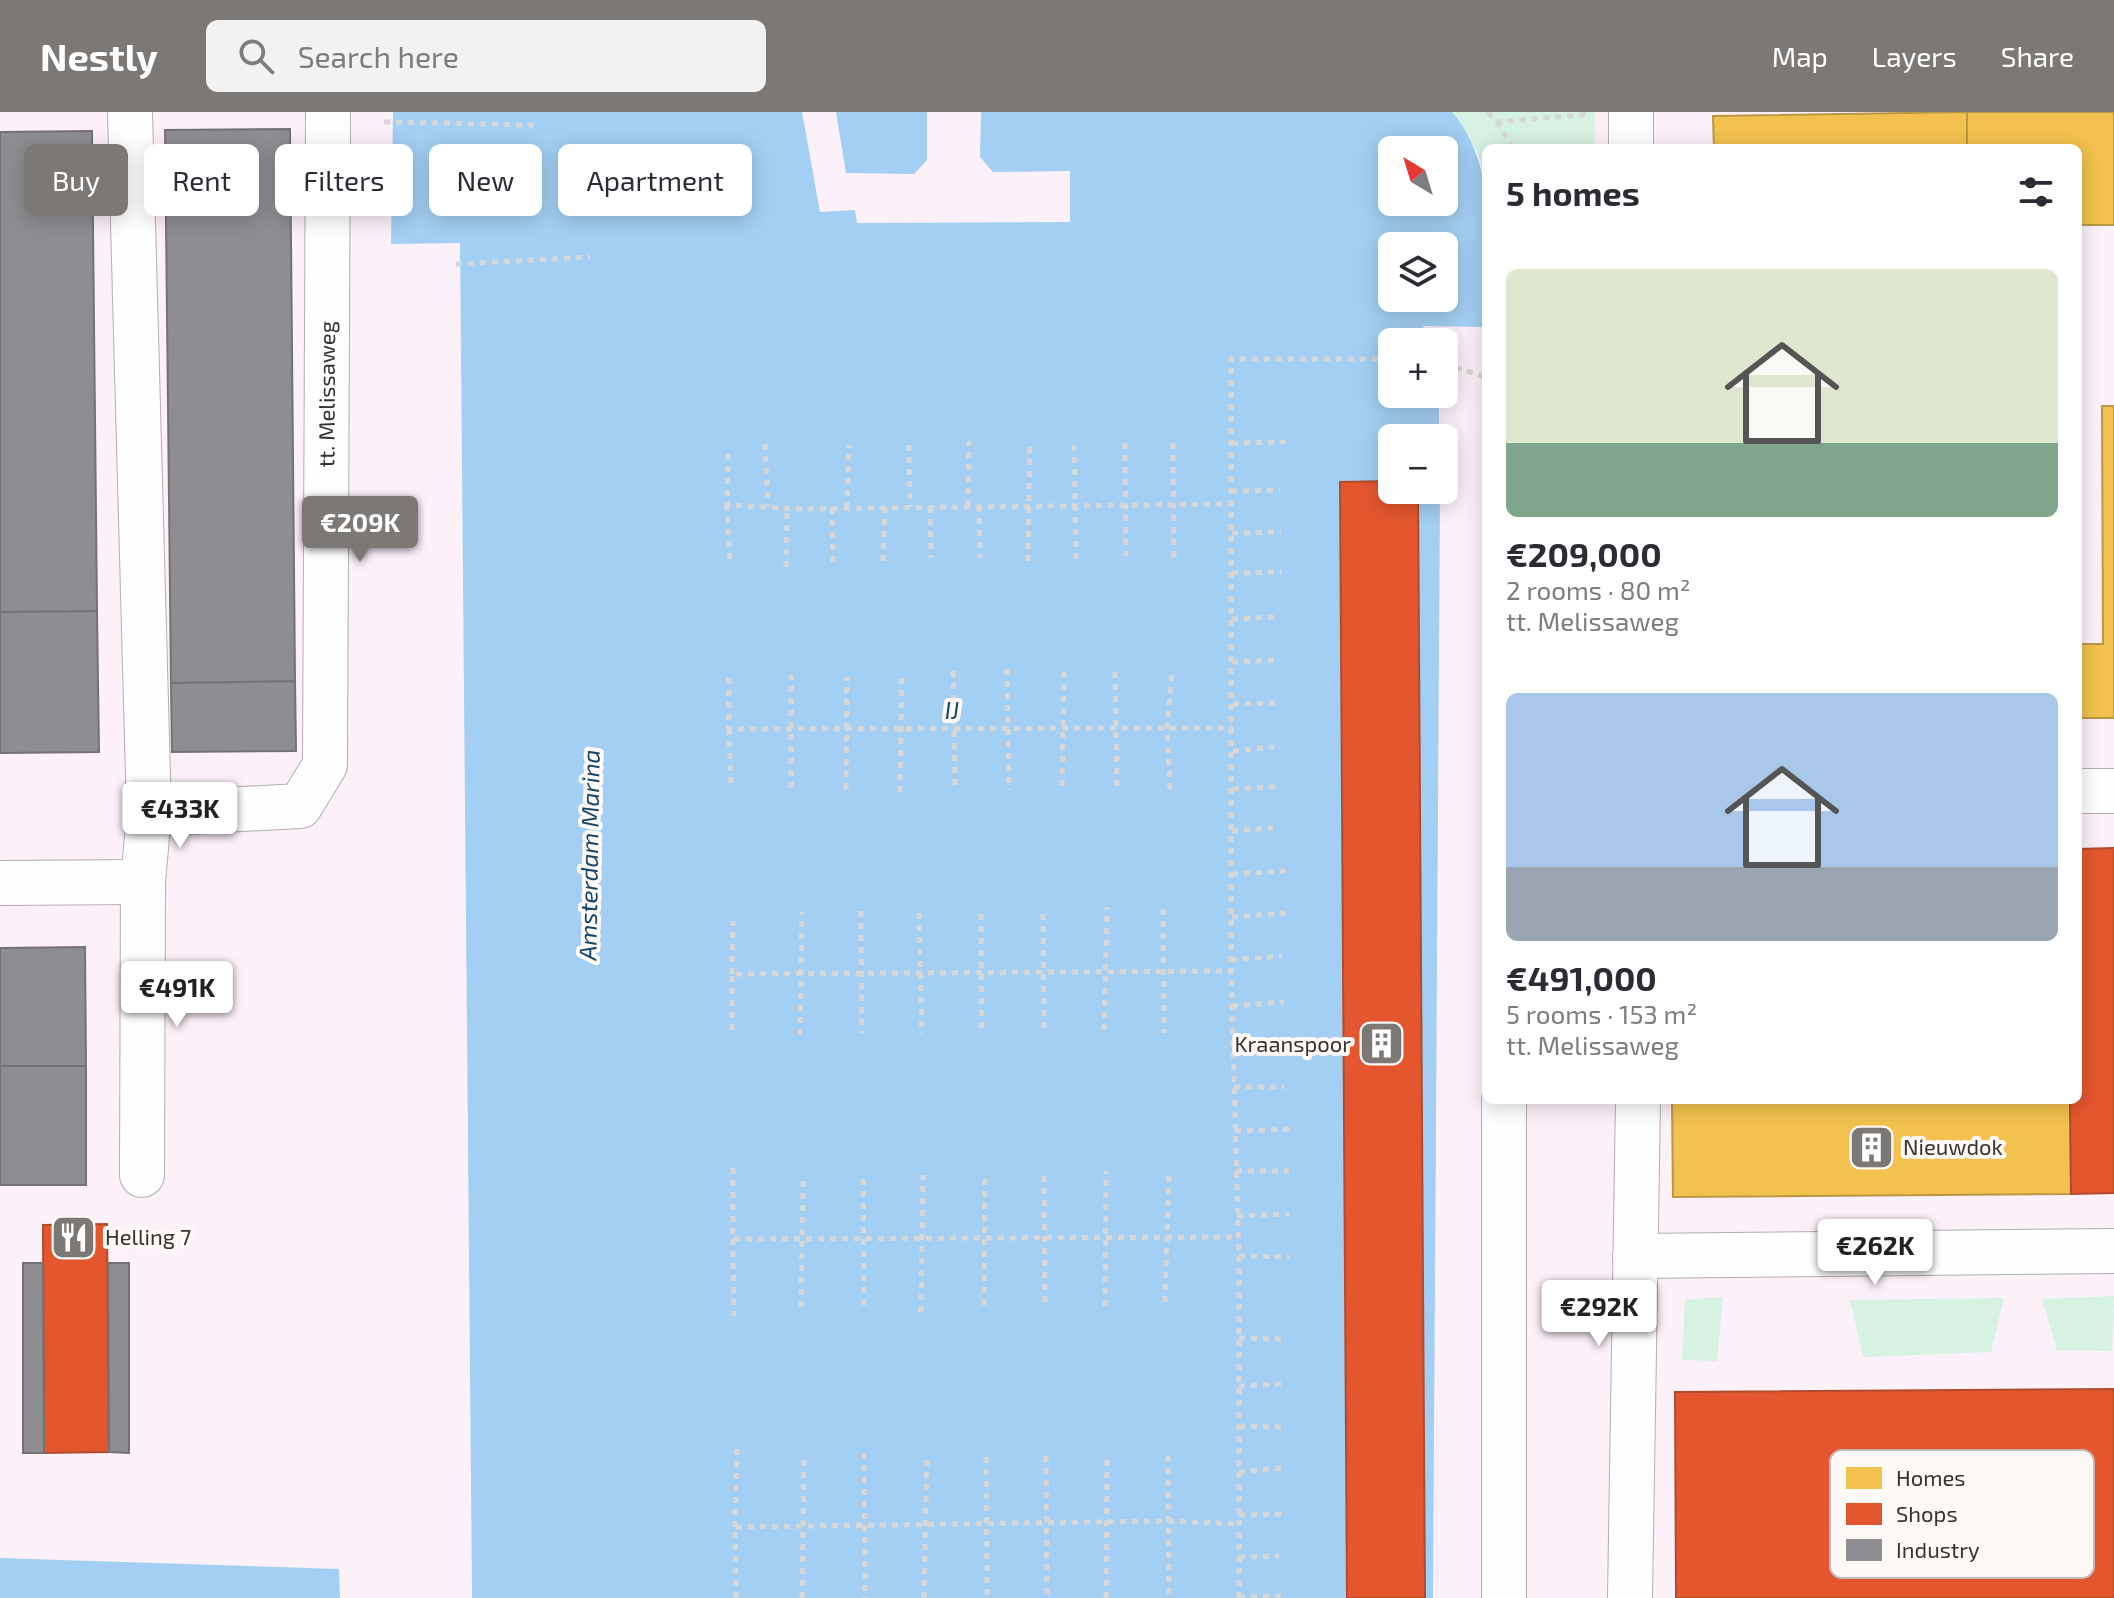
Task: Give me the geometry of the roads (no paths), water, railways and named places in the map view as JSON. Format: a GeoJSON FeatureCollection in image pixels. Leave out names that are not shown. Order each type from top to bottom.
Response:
{"type":"FeatureCollection","features":[{"type":"Feature","properties":{"kind":"street"},"geometry":{"type":"LineString","coordinates":[[130,112],[149,814],[143,882],[142,1175]]}},
{"type":"Feature","properties":{"kind":"street","name":"tt. Melissaweg"},"geometry":{"type":"LineString","coordinates":[[149,814],[300,806],[325,765],[328,112]]}},
{"type":"Feature","properties":{"kind":"street"},"geometry":{"type":"LineString","coordinates":[[1616,113],[1629,144]]}},
{"type":"Feature","properties":{"kind":"street"},"geometry":{"type":"LineString","coordinates":[[2082,791],[2114,791]]}},
{"type":"Feature","properties":{"kind":"street"},"geometry":{"type":"LineString","coordinates":[[0,883],[143,882]]}},
{"type":"Feature","properties":{"kind":"street"},"geometry":{"type":"LineString","coordinates":[[1504,1104],[1504,1598]]}},
{"type":"Feature","properties":{"kind":"street"},"geometry":{"type":"LineString","coordinates":[[1630,1598],[1638,1104]]}},
{"type":"Feature","properties":{"kind":"street"},"geometry":{"type":"LineString","coordinates":[[1635,1256],[2114,1251]]}},
{"type":"Feature","properties":{"kind":"water","name":"IJ"},"geometry":{"type":"Polygon","coordinates":[[[393,112],[802,112],[820,212],[855,210],[857,223],[1070,222],[1070,171],[993,172],[980,157],[981,112],[1452,112],[1468,135],[1482,175],[1482,327],[1378,328],[1378,408],[1439,408],[1439,424],[1378,424],[1378,504],[1440,504],[1433,1598],[472,1598],[460,243],[391,244],[391,216],[413,216],[413,144],[393,144],[393,112]]]}},
{"type":"Feature","properties":{"kind":"water"},"geometry":{"type":"Polygon","coordinates":[[[836,112],[927,112],[927,160],[914,174],[846,173],[836,112]]]}},
{"type":"Feature","properties":{"kind":"water"},"geometry":{"type":"Polygon","coordinates":[[[0,1558],[339,1569],[340,1598],[0,1598],[0,1558]]]}},
{"type":"Feature","properties":{"kind":"place","name":"Kraanspoor"},"geometry":{"type":"Point","coordinates":[1382,1044]}},
{"type":"Feature","properties":{"kind":"place","name":"Nieuwdok"},"geometry":{"type":"Point","coordinates":[1872,1147]}},
{"type":"Feature","properties":{"kind":"place","name":"Helling 7"},"geometry":{"type":"Point","coordinates":[74,1237]}},
{"type":"Feature","properties":{"kind":"water label","name":"Amsterdam Marina"},"geometry":{"type":"Point","coordinates":[590,855]}}]}
